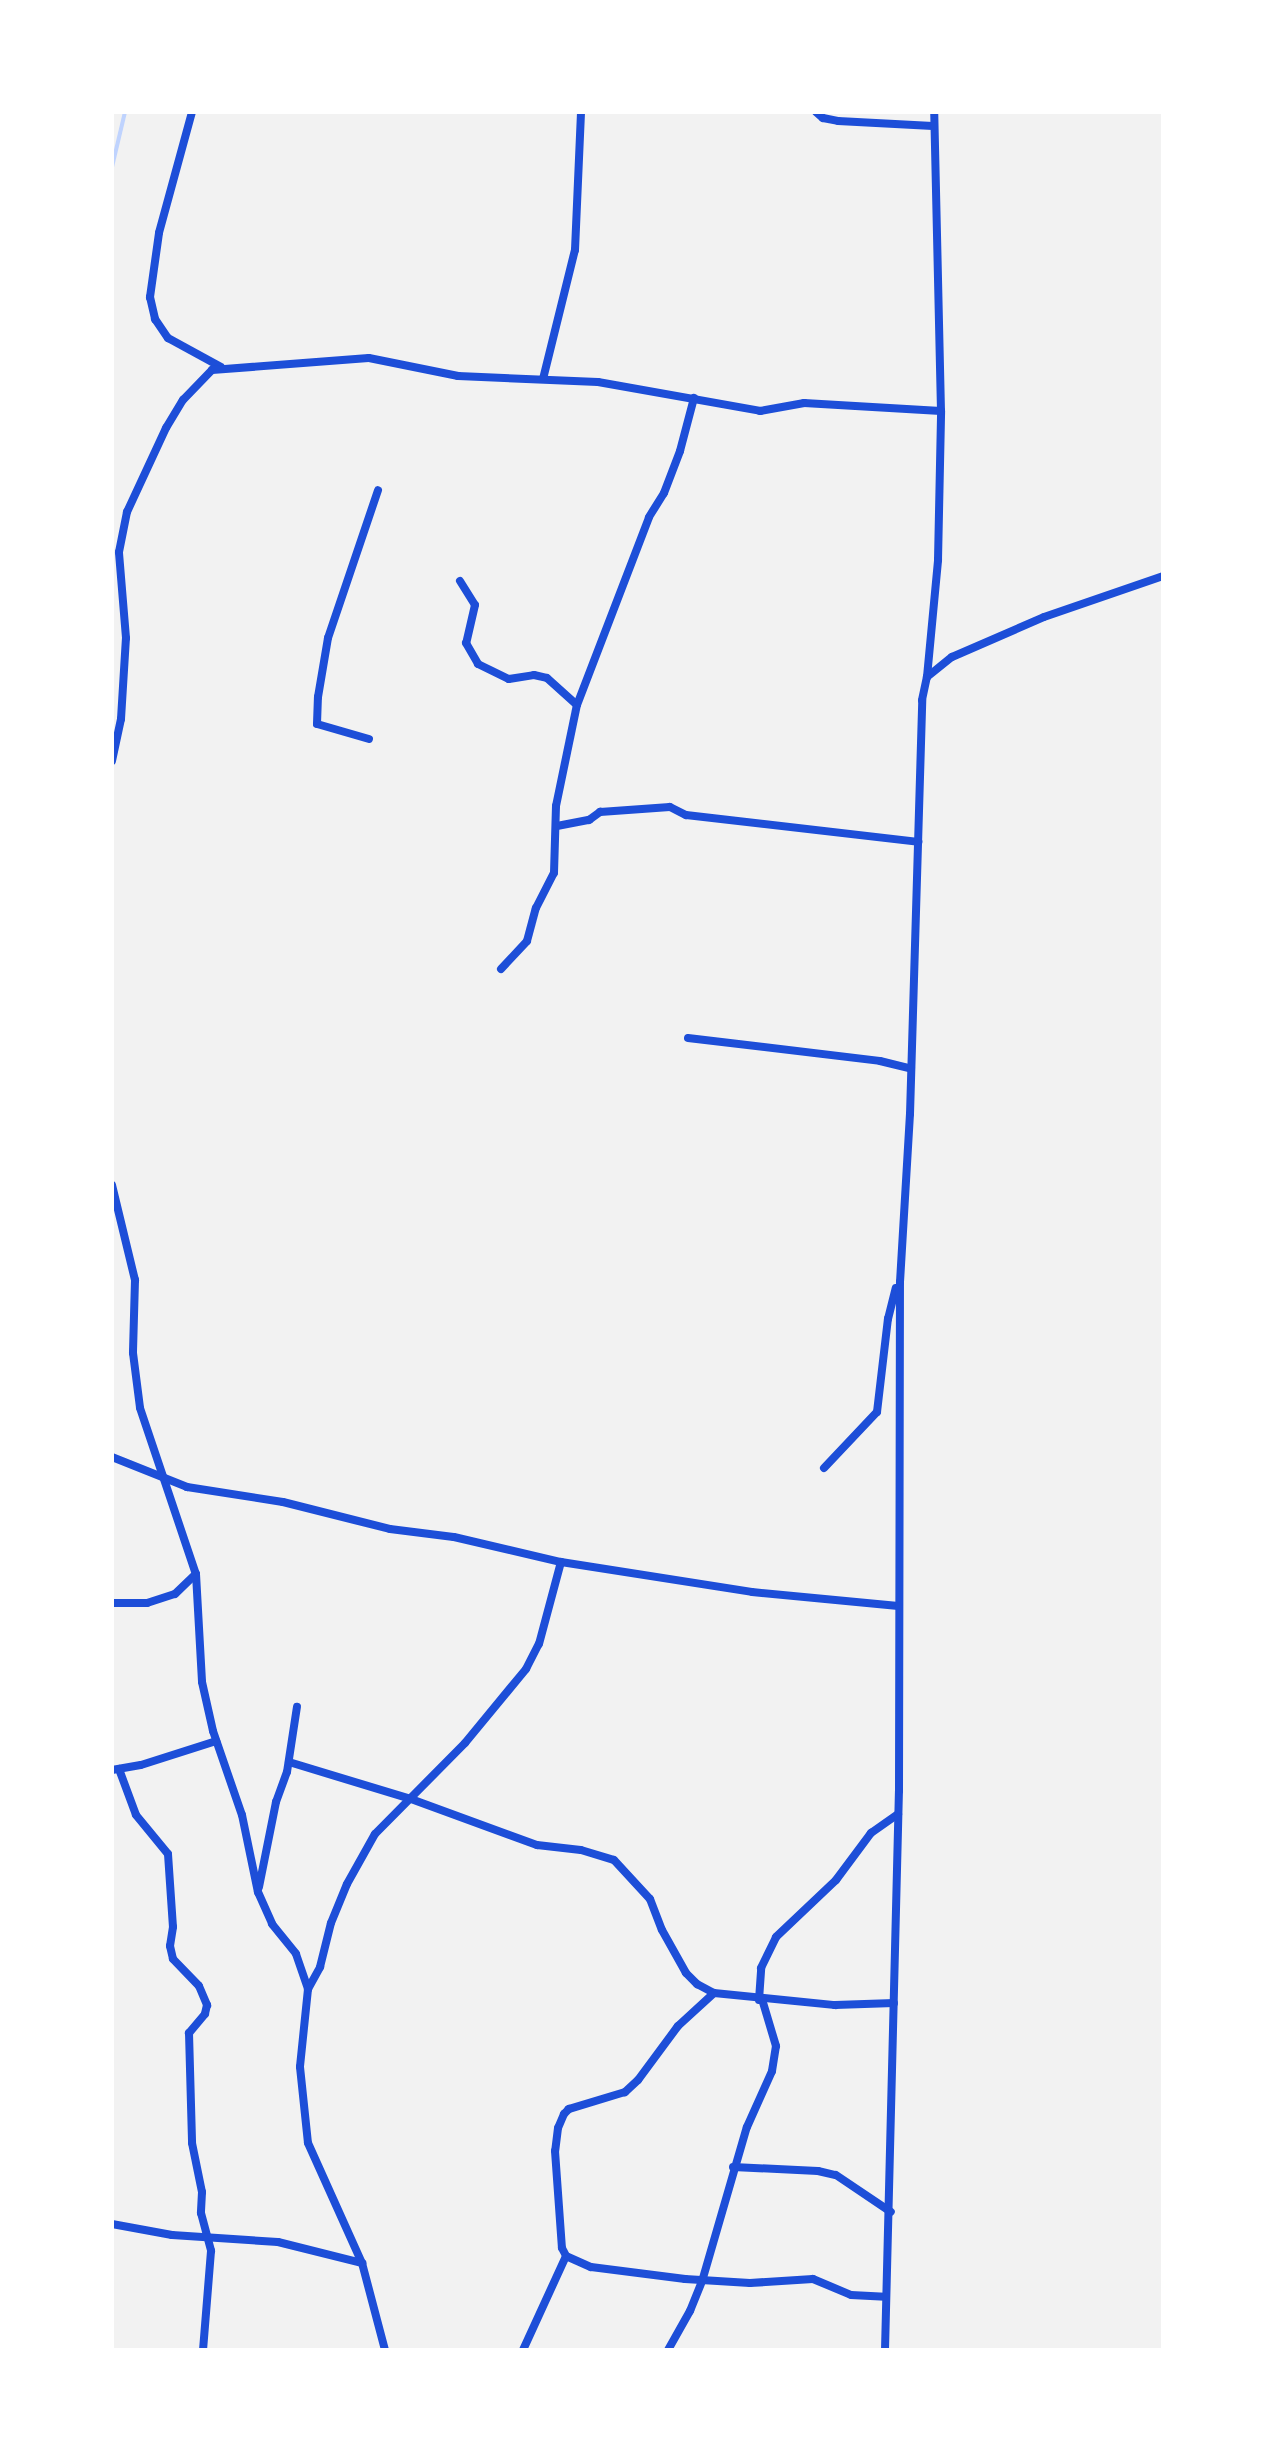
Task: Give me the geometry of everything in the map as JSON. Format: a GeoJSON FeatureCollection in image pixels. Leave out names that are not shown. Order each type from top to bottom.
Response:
{"type":"FeatureCollection","features":[{"type":"Feature","properties":{"kind":"street"},"geometry":{"type":"LineString","coordinates":[[192,112],[159,233],[150,297],[155,319],[168,338],[221,367]]}},
{"type":"Feature","properties":{"kind":"street"},"geometry":{"type":"LineString","coordinates":[[543,379],[575,250],[581,112]]}},
{"type":"Feature","properties":{"kind":"street"},"geometry":{"type":"LineString","coordinates":[[816,112],[823,118],[838,121],[933,126]]}},
{"type":"Feature","properties":{"kind":"street"},"geometry":{"type":"LineString","coordinates":[[885,2350],[891,2212],[898,1814],[900,1282],[911,1069],[922,700],[938,560],[941,411],[934,112]]}},
{"type":"Feature","properties":{"kind":"street"},"geometry":{"type":"LineString","coordinates":[[112,761],[121,719],[126,638],[119,552],[127,512],[183,400],[212,370],[369,358],[458,376],[598,382],[760,411],[822,403],[941,411]]}},
{"type":"Feature","properties":{"kind":"street"},"geometry":{"type":"LineString","coordinates":[[501,969],[527,941],[536,908],[554,873],[563,760],[577,705],[649,517],[664,493],[680,451],[694,398]]}},
{"type":"Feature","properties":{"kind":"street"},"geometry":{"type":"LineString","coordinates":[[369,739],[317,724],[328,638],[378,490]]}},
{"type":"Feature","properties":{"kind":"street"},"geometry":{"type":"LineString","coordinates":[[927,677],[952,657],[977,645],[1163,576]]}},
{"type":"Feature","properties":{"kind":"street"},"geometry":{"type":"LineString","coordinates":[[460,581],[475,605],[466,643],[478,664],[509,679],[534,675],[547,678],[577,705]]}},
{"type":"Feature","properties":{"kind":"street"},"geometry":{"type":"LineString","coordinates":[[557,826],[589,820],[600,812],[670,807],[686,815],[918,842]]}},
{"type":"Feature","properties":{"kind":"street"},"geometry":{"type":"LineString","coordinates":[[688,1038],[880,1061],[911,1069]]}},
{"type":"Feature","properties":{"kind":"street"},"geometry":{"type":"LineString","coordinates":[[112,1185],[135,1280],[133,1353],[140,1408],[196,1574],[202,1682],[216,1741],[242,1815],[258,1892],[272,1924],[296,1954],[308,1989]]}},
{"type":"Feature","properties":{"kind":"street"},"geometry":{"type":"LineString","coordinates":[[824,1468],[877,1412],[888,1319],[896,1288]]}},
{"type":"Feature","properties":{"kind":"street"},"geometry":{"type":"LineString","coordinates":[[112,1457],[187,1487],[283,1502],[390,1529],[454,1537],[561,1562],[752,1592],[898,1606]]}},
{"type":"Feature","properties":{"kind":"street"},"geometry":{"type":"LineString","coordinates":[[385,2350],[362,2263],[308,2143],[300,2067],[308,1989],[320,1967],[331,1923],[347,1884],[375,1834],[465,1743],[526,1669],[539,1644],[561,1562]]}},
{"type":"Feature","properties":{"kind":"street"},"geometry":{"type":"LineString","coordinates":[[112,1603],[147,1603],[161,1599],[175,1594],[196,1574]]}},
{"type":"Feature","properties":{"kind":"street"},"geometry":{"type":"LineString","coordinates":[[258,1892],[276,1802],[289,1762],[297,1707]]}},
{"type":"Feature","properties":{"kind":"street"},"geometry":{"type":"LineString","coordinates":[[203,2350],[211,2274],[192,2143],[189,2033],[205,2014],[207,2005],[204,1994],[173,1959],[168,1854],[136,1815],[116,1769],[170,1757],[216,1741]]}},
{"type":"Feature","properties":{"kind":"street"},"geometry":{"type":"LineString","coordinates":[[289,1762],[411,1799],[537,1845],[581,1850],[614,1860],[650,1899],[672,1952],[686,1973],[697,1984],[714,1993],[835,2005],[894,2003]]}},
{"type":"Feature","properties":{"kind":"street"},"geometry":{"type":"LineString","coordinates":[[668,2350],[690,2311],[703,2278],[733,2167],[772,2071],[776,2046],[761,2000],[761,1968],[776,1937],[836,1880],[871,1833],[898,1814]]}},
{"type":"Feature","properties":{"kind":"street"},"geometry":{"type":"LineString","coordinates":[[714,1993],[678,2026],[638,2080],[625,2092],[569,2109],[564,2114],[558,2128],[555,2151],[562,2248],[566,2256],[591,2267],[633,2274],[750,2283],[813,2279],[851,2295],[885,2297]]}},
{"type":"Feature","properties":{"kind":"street"},"geometry":{"type":"LineString","coordinates":[[733,2167],[818,2171],[836,2175],[891,2212]]}},
{"type":"Feature","properties":{"kind":"street"},"geometry":{"type":"LineString","coordinates":[[112,2224],[207,2237],[278,2242],[362,2263]]}},
{"type":"Feature","properties":{"kind":"street"},"geometry":{"type":"LineString","coordinates":[[523,2350],[566,2256]]}},
{"type":"Feature","properties":{"kind":"waterway"},"geometry":{"type":"LineString","coordinates":[[112,167],[125,112]]}}]}
